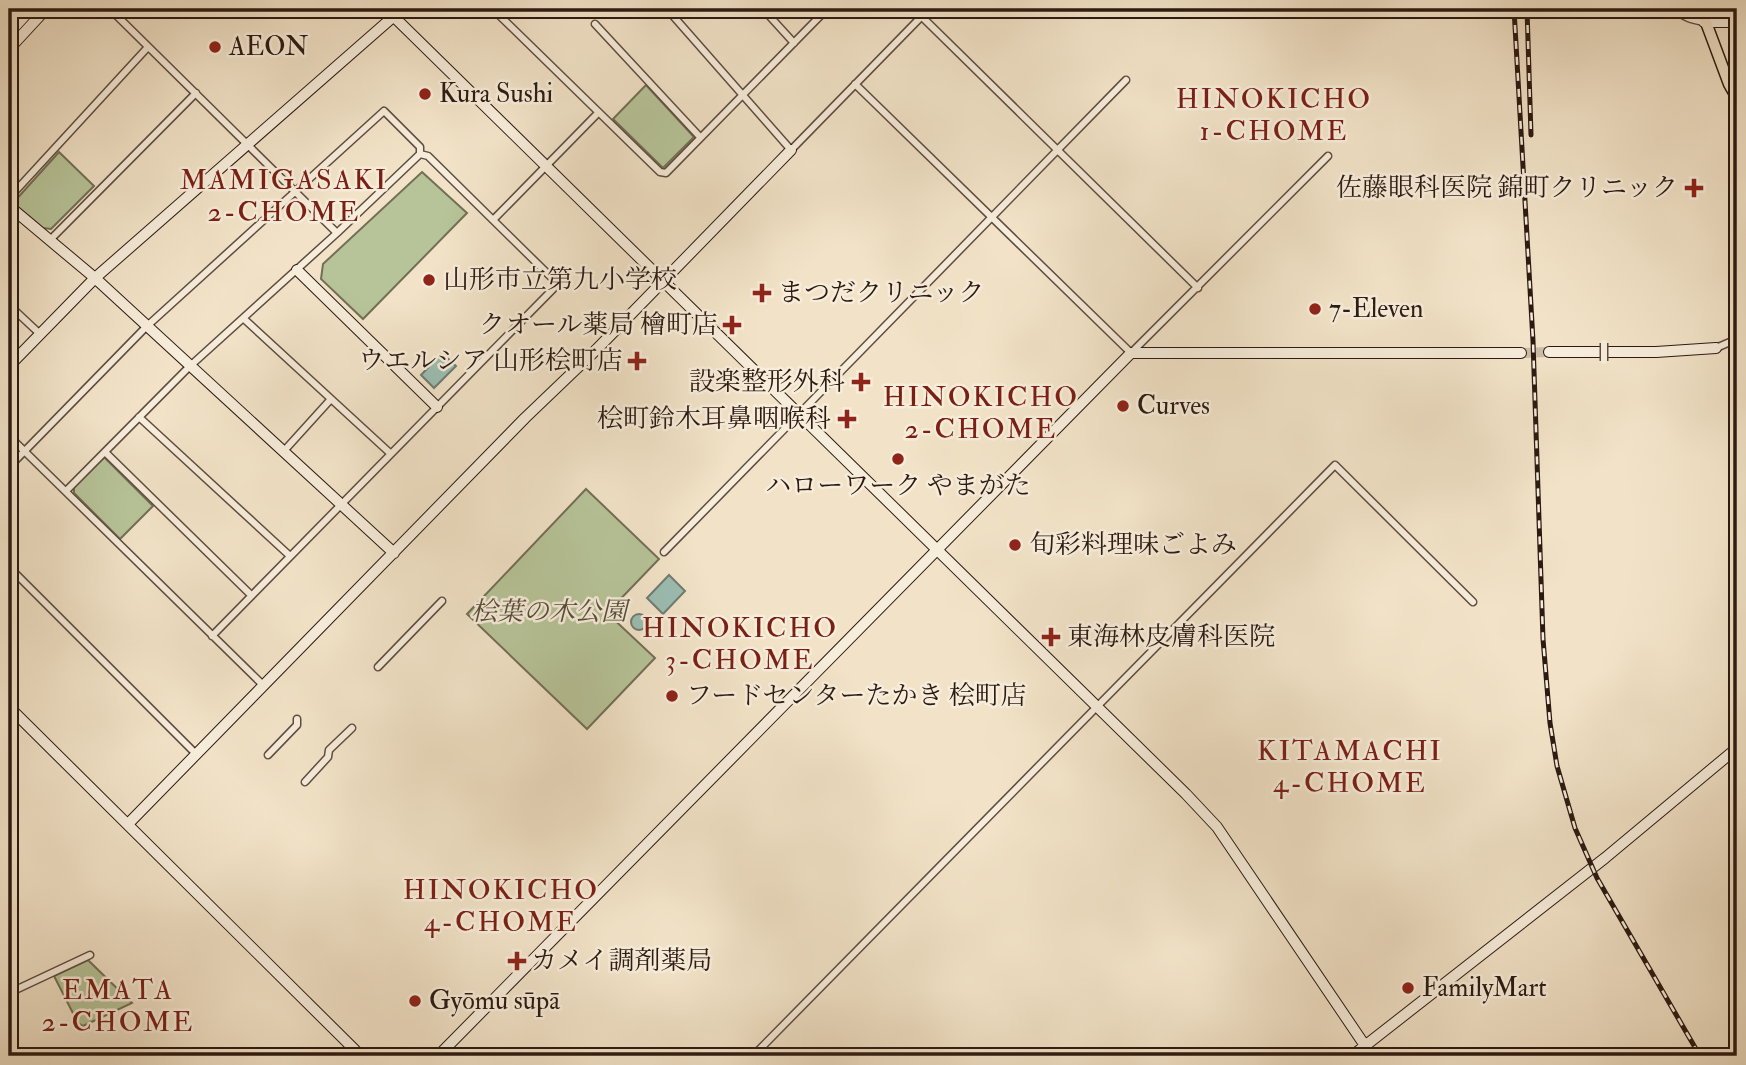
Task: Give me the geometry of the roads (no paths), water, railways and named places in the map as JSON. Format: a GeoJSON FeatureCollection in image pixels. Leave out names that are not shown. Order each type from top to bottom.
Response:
{"type":"FeatureCollection","features":[{"type":"Feature","properties":{"kind":"main road"},"geometry":{"type":"LineString","coordinates":[[1701,9],[1729,84],[1737,98]]}},
{"type":"Feature","properties":{"kind":"street"},"geometry":{"type":"LineString","coordinates":[[9,33],[31,9]]}},
{"type":"Feature","properties":{"kind":"street"},"geometry":{"type":"LineString","coordinates":[[9,49],[46,9]]}},
{"type":"Feature","properties":{"kind":"street"},"geometry":{"type":"LineString","coordinates":[[110,9],[337,233]]}},
{"type":"Feature","properties":{"kind":"street"},"geometry":{"type":"LineString","coordinates":[[667,9],[791,150]]}},
{"type":"Feature","properties":{"kind":"street"},"geometry":{"type":"LineString","coordinates":[[763,9],[794,43]]}},
{"type":"Feature","properties":{"kind":"street"},"geometry":{"type":"LineString","coordinates":[[500,16],[660,172],[666,173],[827,9]]}},
{"type":"Feature","properties":{"kind":"street"},"geometry":{"type":"LineString","coordinates":[[914,9],[1198,288]]}},
{"type":"Feature","properties":{"kind":"street"},"geometry":{"type":"LineString","coordinates":[[1676,9],[1692,20],[1736,22]]}},
{"type":"Feature","properties":{"kind":"street"},"geometry":{"type":"LineString","coordinates":[[9,366],[94,278],[394,11],[546,166],[1217,827],[1372,1056]]}},
{"type":"Feature","properties":{"kind":"street"},"geometry":{"type":"LineString","coordinates":[[128,824],[922,16]]}},
{"type":"Feature","properties":{"kind":"street"},"geometry":{"type":"LineString","coordinates":[[595,24],[700,137]]}},
{"type":"Feature","properties":{"kind":"street"},"geometry":{"type":"LineString","coordinates":[[9,198],[148,47]]}},
{"type":"Feature","properties":{"kind":"street"},"geometry":{"type":"LineString","coordinates":[[664,552],[1126,80]]}},
{"type":"Feature","properties":{"kind":"street"},"geometry":{"type":"LineString","coordinates":[[855,84],[1131,353],[1521,353]]}},
{"type":"Feature","properties":{"kind":"street"},"geometry":{"type":"LineString","coordinates":[[50,240],[196,93]]}},
{"type":"Feature","properties":{"kind":"street"},"geometry":{"type":"LineString","coordinates":[[9,467],[146,327],[384,111],[420,147],[420,154],[189,367],[66,491]]}},
{"type":"Feature","properties":{"kind":"street"},"geometry":{"type":"LineString","coordinates":[[494,219],[598,113]]}},
{"type":"Feature","properties":{"kind":"street"},"geometry":{"type":"LineString","coordinates":[[212,636],[556,286],[555,281],[494,219],[429,156],[420,154]]}},
{"type":"Feature","properties":{"kind":"street"},"geometry":{"type":"LineString","coordinates":[[438,1056],[1328,156]]}},
{"type":"Feature","properties":{"kind":"street"},"geometry":{"type":"LineString","coordinates":[[9,206],[94,278],[394,553]]}},
{"type":"Feature","properties":{"kind":"street"},"geometry":{"type":"LineString","coordinates":[[297,270],[437,407]]}},
{"type":"Feature","properties":{"kind":"street"},"geometry":{"type":"LineString","coordinates":[[9,305],[40,334]]}},
{"type":"Feature","properties":{"kind":"street"},"geometry":{"type":"LineString","coordinates":[[243,318],[391,454]]}},
{"type":"Feature","properties":{"kind":"street"},"geometry":{"type":"LineString","coordinates":[[1549,352],[1656,352],[1716,348],[1737,339]]}},
{"type":"Feature","properties":{"kind":"street"},"geometry":{"type":"LineString","coordinates":[[1604,343],[1604,361]]}},
{"type":"Feature","properties":{"kind":"street"},"geometry":{"type":"LineString","coordinates":[[283,452],[331,399]]}},
{"type":"Feature","properties":{"kind":"street"},"geometry":{"type":"LineString","coordinates":[[139,417],[290,556]]}},
{"type":"Feature","properties":{"kind":"street"},"geometry":{"type":"LineString","coordinates":[[9,436],[264,686]]}},
{"type":"Feature","properties":{"kind":"street"},"geometry":{"type":"LineString","coordinates":[[105,452],[251,595]]}},
{"type":"Feature","properties":{"kind":"street"},"geometry":{"type":"LineString","coordinates":[[753,1056],[1335,465],[1473,602]]}},
{"type":"Feature","properties":{"kind":"street"},"geometry":{"type":"LineString","coordinates":[[9,567],[197,755]]}},
{"type":"Feature","properties":{"kind":"street"},"geometry":{"type":"LineString","coordinates":[[378,667],[442,601]]}},
{"type":"Feature","properties":{"kind":"street"},"geometry":{"type":"LineString","coordinates":[[9,707],[361,1056]]}},
{"type":"Feature","properties":{"kind":"street"},"geometry":{"type":"LineString","coordinates":[[268,755],[297,725],[297,719]]}},
{"type":"Feature","properties":{"kind":"street"},"geometry":{"type":"LineString","coordinates":[[305,782],[328,757],[328,750],[352,727]]}},
{"type":"Feature","properties":{"kind":"street"},"geometry":{"type":"LineString","coordinates":[[1352,1056],[1605,858],[1737,748]]}},
{"type":"Feature","properties":{"kind":"street"},"geometry":{"type":"LineString","coordinates":[[9,993],[90,955]]}},
{"type":"Feature","properties":{"kind":"water"},"geometry":{"type":"Polygon","coordinates":[[[442,353],[456,366],[434,388],[421,375],[442,353]]]}},
{"type":"Feature","properties":{"kind":"water"},"geometry":{"type":"Polygon","coordinates":[[[669,575],[685,591],[663,614],[647,598],[669,575]]]}},
{"type":"Feature","properties":{"kind":"water"},"geometry":{"type":"Polygon","coordinates":[[[636,614],[642,614],[647,622],[645,628],[636,630],[631,625],[631,619],[636,614]]]}},
{"type":"Feature","properties":{"kind":"tunnel"},"geometry":{"type":"LineString","coordinates":[[1521,353],[1549,352]]}},
{"type":"Feature","properties":{"kind":"railway"},"geometry":{"type":"LineString","coordinates":[[1514,9],[1533,341],[1543,639],[1550,723],[1557,766],[1575,828],[1597,878],[1700,1056]]}},
{"type":"Feature","properties":{"kind":"railway"},"geometry":{"type":"LineString","coordinates":[[1527,9],[1531,135]]}},
{"type":"Feature","properties":{"kind":"place","name":"AEON"},"geometry":{"type":"Point","coordinates":[215,47]}},
{"type":"Feature","properties":{"kind":"place","name":"Kura Sushi"},"geometry":{"type":"Point","coordinates":[425,94]}},
{"type":"Feature","properties":{"kind":"place","name":"佐藤眼科医院 錦町クリニック"},"geometry":{"type":"Point","coordinates":[1694,188]}},
{"type":"Feature","properties":{"kind":"place","name":"山形市立第九小学校"},"geometry":{"type":"Point","coordinates":[429,280]}},
{"type":"Feature","properties":{"kind":"place","name":"まつだクリニック"},"geometry":{"type":"Point","coordinates":[762,293]}},
{"type":"Feature","properties":{"kind":"place","name":"7-Eleven"},"geometry":{"type":"Point","coordinates":[1315,309]}},
{"type":"Feature","properties":{"kind":"place","name":"クオール薬局 檜町店"},"geometry":{"type":"Point","coordinates":[732,325]}},
{"type":"Feature","properties":{"kind":"place","name":"ウエルシア 山形桧町店"},"geometry":{"type":"Point","coordinates":[637,361]}},
{"type":"Feature","properties":{"kind":"place","name":"設楽整形外科"},"geometry":{"type":"Point","coordinates":[861,382]}},
{"type":"Feature","properties":{"kind":"place","name":"Curves"},"geometry":{"type":"Point","coordinates":[1123,406]}},
{"type":"Feature","properties":{"kind":"place","name":"桧町鈴木耳鼻咽喉科"},"geometry":{"type":"Point","coordinates":[847,419]}},
{"type":"Feature","properties":{"kind":"place","name":"ハローワーク やまがた"},"geometry":{"type":"Point","coordinates":[898,459]}},
{"type":"Feature","properties":{"kind":"place","name":"旬彩料理味ごよみ"},"geometry":{"type":"Point","coordinates":[1015,545]}},
{"type":"Feature","properties":{"kind":"place","name":"東海林皮膚科医院"},"geometry":{"type":"Point","coordinates":[1051,637]}},
{"type":"Feature","properties":{"kind":"place","name":"フードセンターたかき 桧町店"},"geometry":{"type":"Point","coordinates":[672,696]}},
{"type":"Feature","properties":{"kind":"place","name":"カメイ調剤薬局"},"geometry":{"type":"Point","coordinates":[517,961]}},
{"type":"Feature","properties":{"kind":"place","name":"FamilyMart"},"geometry":{"type":"Point","coordinates":[1408,988]}},
{"type":"Feature","properties":{"kind":"place","name":"Gyōmu sūpā"},"geometry":{"type":"Point","coordinates":[415,1001]}},
{"type":"Feature","properties":{"kind":"district","name":"HINOKICHO 1-CHOME"},"geometry":{"type":"Point","coordinates":[1274,115]}},
{"type":"Feature","properties":{"kind":"district","name":"MAMIGASAKI 2-CHOME"},"geometry":{"type":"Point","coordinates":[284,196]}},
{"type":"Feature","properties":{"kind":"district","name":"HINOKICHO 2-CHOME"},"geometry":{"type":"Point","coordinates":[981,413]}},
{"type":"Feature","properties":{"kind":"district","name":"HINOKICHO 3-CHOME"},"geometry":{"type":"Point","coordinates":[740,644]}},
{"type":"Feature","properties":{"kind":"district","name":"KITAMACHI 4-CHOME"},"geometry":{"type":"Point","coordinates":[1350,767]}},
{"type":"Feature","properties":{"kind":"district","name":"HINOKICHO 4-CHOME"},"geometry":{"type":"Point","coordinates":[501,906]}},
{"type":"Feature","properties":{"kind":"district","name":"EMATA 2-CHOME"},"geometry":{"type":"Point","coordinates":[118,1006]}},
{"type":"Feature","properties":{"kind":"park label","name":"桧葉の木公園"},"geometry":{"type":"Point","coordinates":[549,612]}}]}
